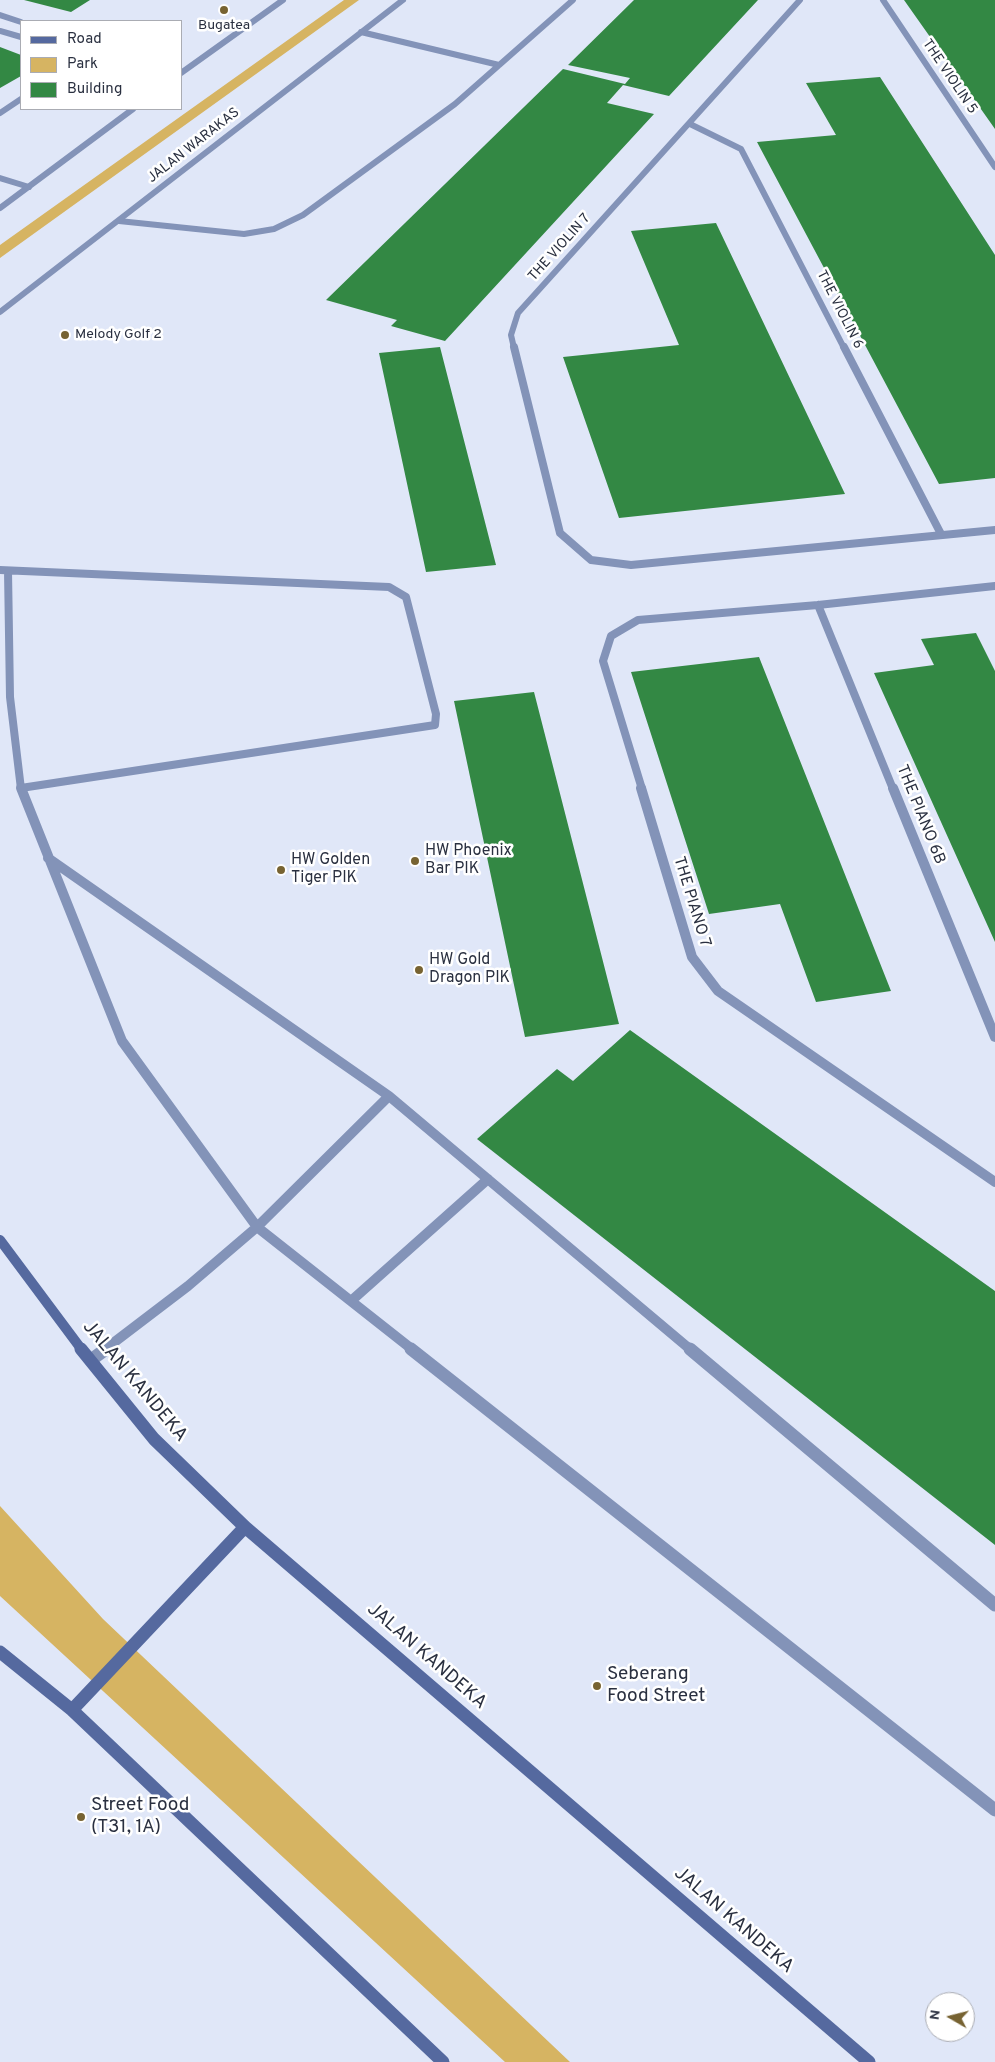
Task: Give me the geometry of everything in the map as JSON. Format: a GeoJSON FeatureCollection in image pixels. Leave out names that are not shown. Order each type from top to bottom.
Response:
{"type":"FeatureCollection","features":[{"type":"Feature","properties":{"kind":"main road","name":"JALAN KANDEKA"},"geometry":{"type":"LineString","coordinates":[[0,1240],[154,1439],[245,1527],[870,2062]]}},
{"type":"Feature","properties":{"kind":"main road"},"geometry":{"type":"LineString","coordinates":[[72,1710],[245,1527]]}},
{"type":"Feature","properties":{"kind":"main road"},"geometry":{"type":"LineString","coordinates":[[0,1652],[72,1710],[443,2062]]}},
{"type":"Feature","properties":{"kind":"street"},"geometry":{"type":"LineString","coordinates":[[182,72],[283,0]]}},
{"type":"Feature","properties":{"kind":"street","name":"JALAN WARAKAS"},"geometry":{"type":"LineString","coordinates":[[0,312],[403,0]]}},
{"type":"Feature","properties":{"kind":"street"},"geometry":{"type":"LineString","coordinates":[[119,221],[244,234],[274,229],[303,215],[455,104],[573,0]]}},
{"type":"Feature","properties":{"kind":"street","name":"THE VIOLIN 7"},"geometry":{"type":"LineString","coordinates":[[800,0],[518,313],[510,335],[560,533],[591,560],[631,565],[941,534]]}},
{"type":"Feature","properties":{"kind":"street","name":"THE VIOLIN 5"},"geometry":{"type":"LineString","coordinates":[[883,0],[995,167]]}},
{"type":"Feature","properties":{"kind":"street"},"geometry":{"type":"LineString","coordinates":[[0,15],[20,22]]}},
{"type":"Feature","properties":{"kind":"street"},"geometry":{"type":"LineString","coordinates":[[0,31],[20,37]]}},
{"type":"Feature","properties":{"kind":"street"},"geometry":{"type":"LineString","coordinates":[[361,32],[500,65]]}},
{"type":"Feature","properties":{"kind":"street"},"geometry":{"type":"LineString","coordinates":[[0,113],[20,100]]}},
{"type":"Feature","properties":{"kind":"street"},"geometry":{"type":"LineString","coordinates":[[0,208],[132,110]]}},
{"type":"Feature","properties":{"kind":"street","name":"THE VIOLIN 6"},"geometry":{"type":"LineString","coordinates":[[690,124],[741,149],[941,534]]}},
{"type":"Feature","properties":{"kind":"street"},"geometry":{"type":"LineString","coordinates":[[0,178],[29,187]]}},
{"type":"Feature","properties":{"kind":"street"},"geometry":{"type":"LineString","coordinates":[[941,534],[995,530]]}},
{"type":"Feature","properties":{"kind":"street"},"geometry":{"type":"LineString","coordinates":[[21,788],[435,725],[436,714],[406,597],[389,586],[4,570],[10,697],[21,788],[122,1041],[257,1227],[995,1810]]}},
{"type":"Feature","properties":{"kind":"street"},"geometry":{"type":"LineString","coordinates":[[818,605],[995,586]]}},
{"type":"Feature","properties":{"kind":"street","name":"THE PIANO 7"},"geometry":{"type":"LineString","coordinates":[[818,605],[638,620],[611,636],[603,661],[692,957],[718,991],[995,1182]]}},
{"type":"Feature","properties":{"kind":"street","name":"THE PIANO 6B"},"geometry":{"type":"LineString","coordinates":[[818,605],[995,1037]]}},
{"type":"Feature","properties":{"kind":"street"},"geometry":{"type":"LineString","coordinates":[[48,858],[389,1096],[995,1605]]}},
{"type":"Feature","properties":{"kind":"street"},"geometry":{"type":"LineString","coordinates":[[91,1360],[188,1286],[257,1227],[389,1096]]}},
{"type":"Feature","properties":{"kind":"street"},"geometry":{"type":"LineString","coordinates":[[351,1300],[488,1179]]}},
{"type":"Feature","properties":{"kind":"green space"},"geometry":{"type":"Polygon","coordinates":[[[344,0],[359,0],[0,258],[0,245],[344,0]]]}},
{"type":"Feature","properties":{"kind":"green space"},"geometry":{"type":"Polygon","coordinates":[[[0,1506],[103,1619],[570,2062],[505,2062],[0,1596],[0,1506]]]}},
{"type":"Feature","properties":{"kind":"building"},"geometry":{"type":"Polygon","coordinates":[[[24,0],[90,0],[71,12],[24,0]]]}},
{"type":"Feature","properties":{"kind":"building"},"geometry":{"type":"Polygon","coordinates":[[[634,0],[758,0],[669,96],[623,85],[607,103],[654,114],[445,341],[391,326],[397,320],[326,300],[563,69],[625,84],[630,78],[568,65],[634,0]]]}},
{"type":"Feature","properties":{"kind":"building"},"geometry":{"type":"Polygon","coordinates":[[[904,0],[995,0],[995,129],[904,0]]]}},
{"type":"Feature","properties":{"kind":"building"},"geometry":{"type":"Polygon","coordinates":[[[0,47],[20,55],[20,77],[0,88],[0,47]]]}},
{"type":"Feature","properties":{"kind":"building"},"geometry":{"type":"Polygon","coordinates":[[[880,77],[995,255],[995,478],[939,484],[757,142],[836,135],[806,83],[880,77]]]}},
{"type":"Feature","properties":{"kind":"building"},"geometry":{"type":"Polygon","coordinates":[[[716,223],[845,494],[619,518],[563,357],[679,345],[631,231],[716,223]]]}},
{"type":"Feature","properties":{"kind":"building"},"geometry":{"type":"Polygon","coordinates":[[[440,347],[496,565],[426,572],[379,353],[440,347]]]}},
{"type":"Feature","properties":{"kind":"building"},"geometry":{"type":"Polygon","coordinates":[[[976,633],[995,671],[995,942],[874,673],[934,665],[921,639],[976,633]]]}},
{"type":"Feature","properties":{"kind":"building"},"geometry":{"type":"Polygon","coordinates":[[[759,657],[891,991],[816,1002],[780,904],[709,914],[631,672],[759,657]]]}},
{"type":"Feature","properties":{"kind":"building"},"geometry":{"type":"Polygon","coordinates":[[[534,692],[619,1024],[525,1037],[454,701],[534,692]]]}},
{"type":"Feature","properties":{"kind":"building"},"geometry":{"type":"Polygon","coordinates":[[[630,1030],[995,1291],[995,1545],[477,1139],[557,1069],[573,1081],[630,1030]]]}},
{"type":"Feature","properties":{"kind":"place","name":"Bugatea"},"geometry":{"type":"Point","coordinates":[224,10]}},
{"type":"Feature","properties":{"kind":"place","name":"Melody Golf 2"},"geometry":{"type":"Point","coordinates":[65,335]}},
{"type":"Feature","properties":{"kind":"place","name":"HW Phoenix Bar PIK"},"geometry":{"type":"Point","coordinates":[415,861]}},
{"type":"Feature","properties":{"kind":"place","name":"HW Golden Tiger PIK"},"geometry":{"type":"Point","coordinates":[281,870]}},
{"type":"Feature","properties":{"kind":"place","name":"HW Gold Dragon PIK"},"geometry":{"type":"Point","coordinates":[419,970]}},
{"type":"Feature","properties":{"kind":"place","name":"Seberang Food Street"},"geometry":{"type":"Point","coordinates":[597,1686]}},
{"type":"Feature","properties":{"kind":"place","name":"Street Food (T31, 1A)"},"geometry":{"type":"Point","coordinates":[81,1817]}}]}
